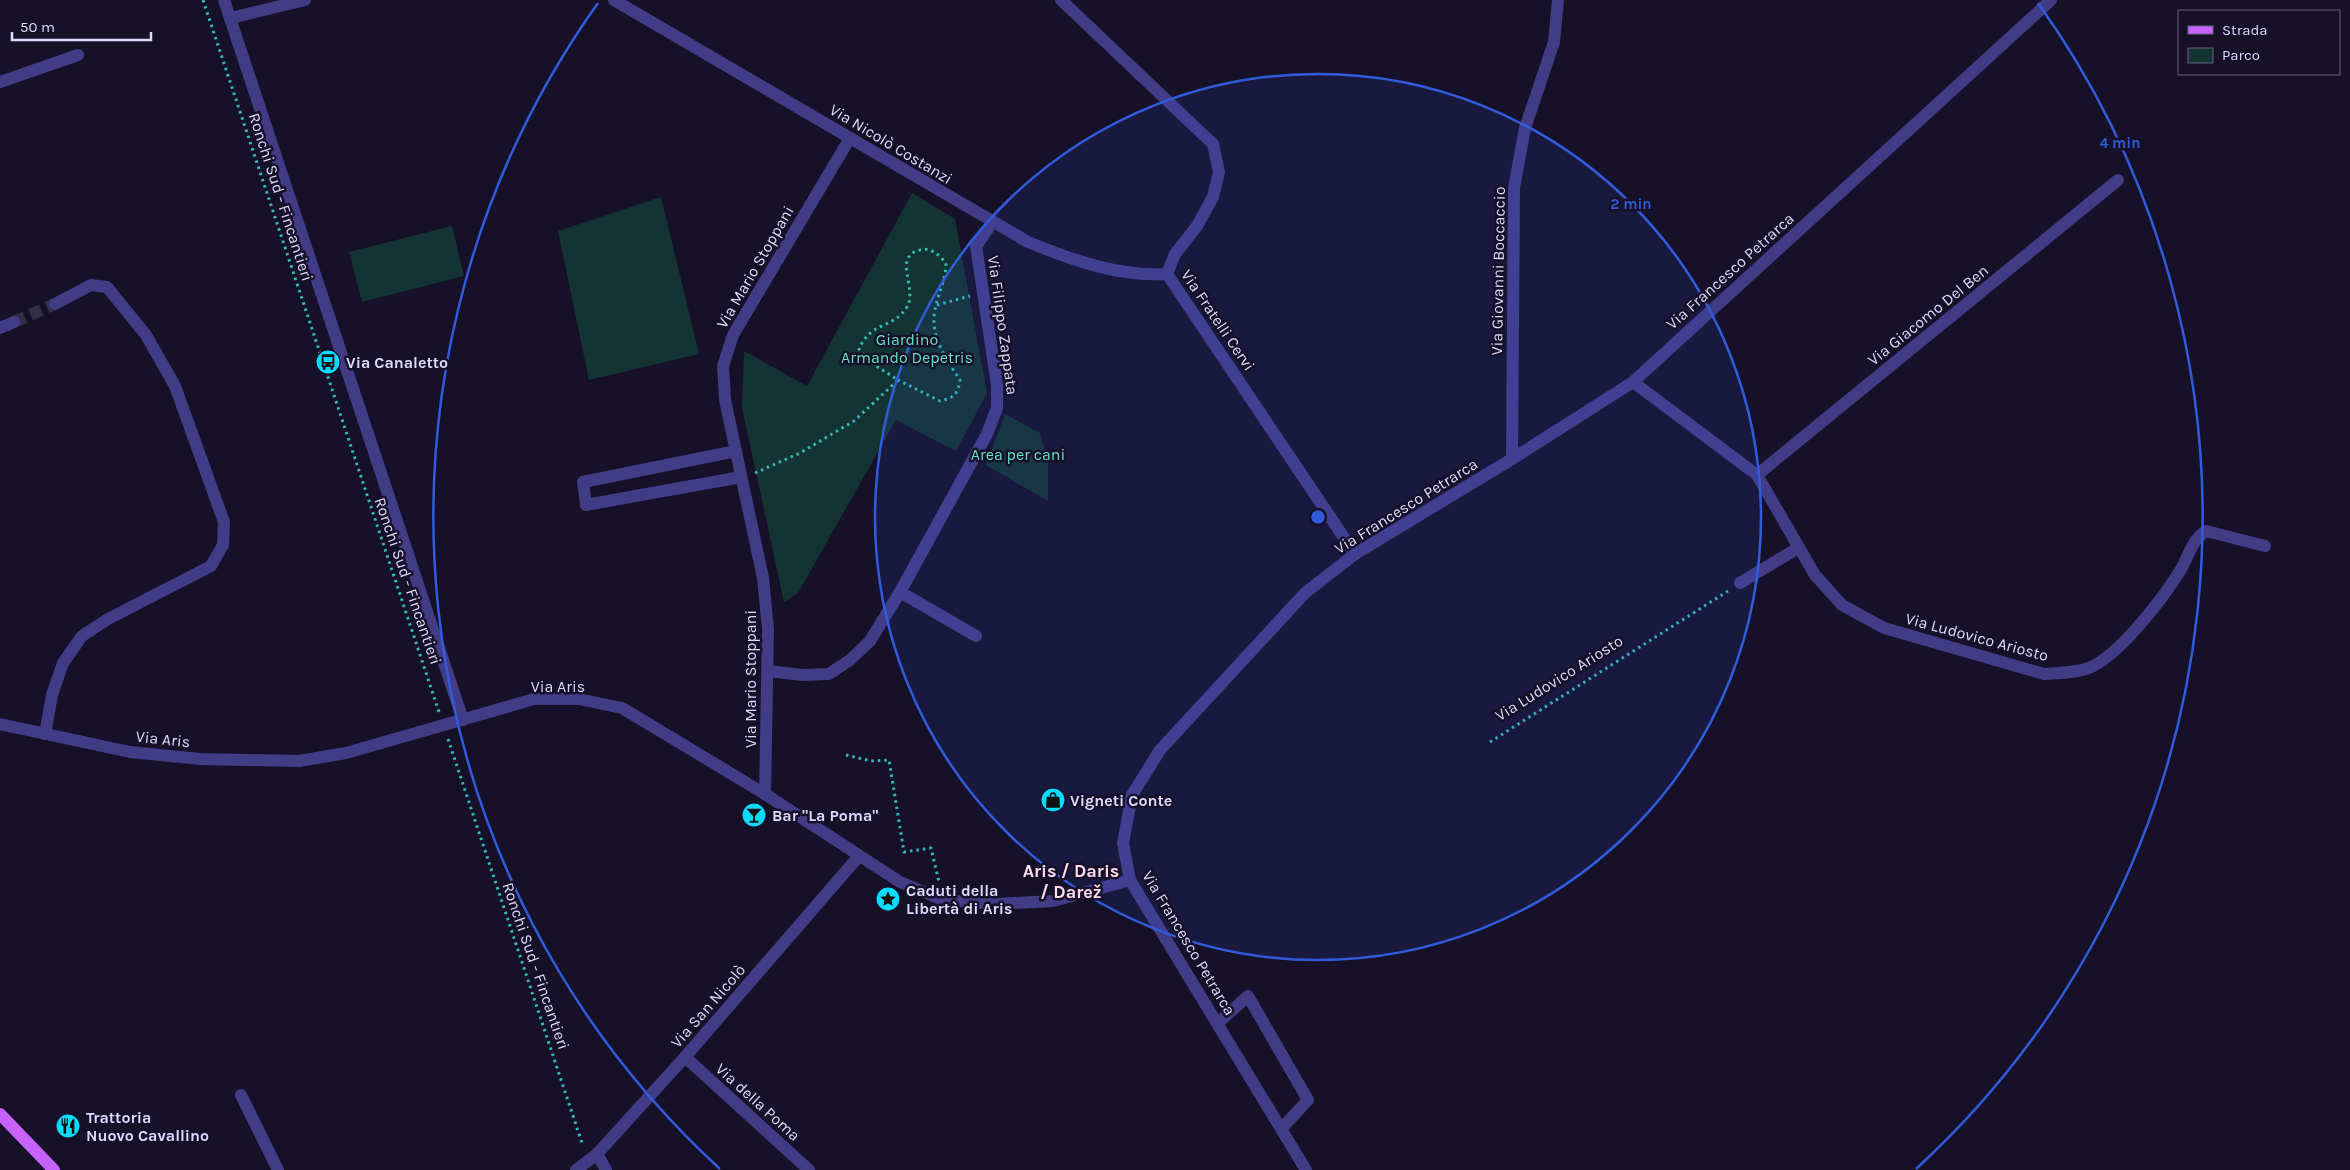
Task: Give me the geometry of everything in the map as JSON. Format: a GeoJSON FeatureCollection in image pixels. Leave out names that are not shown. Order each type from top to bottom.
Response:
{"type":"FeatureCollection","features":[{"type":"Feature","properties":{"kind":"main road"},"geometry":{"type":"LineString","coordinates":[[0,1114],[54,1170]]}},
{"type":"Feature","properties":{"kind":"street"},"geometry":{"type":"LineString","coordinates":[[224,0],[463,720]]}},
{"type":"Feature","properties":{"kind":"street"},"geometry":{"type":"LineString","coordinates":[[230,18],[305,0]]}},
{"type":"Feature","properties":{"kind":"street","name":"Via Nicolò Costanzi"},"geometry":{"type":"LineString","coordinates":[[614,0],[992,223],[1028,242],[1065,257],[1144,275],[1167,274]]}},
{"type":"Feature","properties":{"kind":"street","name":"Via Fratelli Cervi"},"geometry":{"type":"LineString","coordinates":[[1061,0],[1213,144],[1219,172],[1213,198],[1197,226],[1175,254],[1167,274],[1355,554]]}},
{"type":"Feature","properties":{"kind":"street","name":"Via Giovanni Boccaccio"},"geometry":{"type":"LineString","coordinates":[[1512,459],[1514,188],[1526,128],[1554,42],[1558,0]]}},
{"type":"Feature","properties":{"kind":"street","name":"Via Francesco Petrarca"},"geometry":{"type":"LineString","coordinates":[[1306,1170],[1130,880],[1123,843],[1132,795],[1160,750],[1305,593],[1355,554],[1512,459],[1633,382],[2051,0]]}},
{"type":"Feature","properties":{"kind":"street"},"geometry":{"type":"LineString","coordinates":[[0,82],[78,55]]}},
{"type":"Feature","properties":{"kind":"street","name":"Via Mario Stoppani"},"geometry":{"type":"LineString","coordinates":[[765,794],[768,629],[763,578],[746,476],[736,450],[725,400],[723,366],[733,335],[850,138]]}},
{"type":"Feature","properties":{"kind":"street","name":"Via Giacomo Del Ben"},"geometry":{"type":"LineString","coordinates":[[1757,475],[2118,180]]}},
{"type":"Feature","properties":{"kind":"street","name":"Via Filippo Zappata"},"geometry":{"type":"LineString","coordinates":[[768,671],[803,675],[829,674],[850,660],[870,641],[900,592],[987,434],[997,408],[997,385],[976,246],[992,223]]}},
{"type":"Feature","properties":{"kind":"street"},"geometry":{"type":"LineString","coordinates":[[45,734],[52,696],[63,663],[82,636],[108,619],[211,566],[223,545],[224,522],[175,386],[146,335],[107,286],[91,285],[55,304]]}},
{"type":"Feature","properties":{"kind":"street"},"geometry":{"type":"LineString","coordinates":[[0,328],[14,322]]}},
{"type":"Feature","properties":{"kind":"street","name":"Via Ludovico Ariosto"},"geometry":{"type":"LineString","coordinates":[[1633,382],[1757,475],[1815,575],[1842,606],[1884,628],[2044,674],[2090,668],[2132,633],[2157,604],[2185,562],[2197,536],[2206,531],[2265,546]]}},
{"type":"Feature","properties":{"kind":"street"},"geometry":{"type":"LineString","coordinates":[[736,450],[583,482],[586,506],[746,476]]}},
{"type":"Feature","properties":{"kind":"street"},"geometry":{"type":"LineString","coordinates":[[1740,583],[1798,548]]}},
{"type":"Feature","properties":{"kind":"street"},"geometry":{"type":"LineString","coordinates":[[900,592],[976,636]]}},
{"type":"Feature","properties":{"kind":"street","name":"Via Aris"},"geometry":{"type":"LineString","coordinates":[[0,724],[130,752],[217,760],[299,761],[346,753],[534,699],[579,699],[622,708],[765,794],[900,882],[943,900],[995,904],[1053,901],[1130,880]]}},
{"type":"Feature","properties":{"kind":"street","name":"Via San Nicolò"},"geometry":{"type":"LineString","coordinates":[[576,1170],[592,1157],[685,1057],[859,856]]}},
{"type":"Feature","properties":{"kind":"street"},"geometry":{"type":"LineString","coordinates":[[1218,1023],[1248,996],[1308,1100],[1282,1128]]}},
{"type":"Feature","properties":{"kind":"street","name":"Via della Poma"},"geometry":{"type":"LineString","coordinates":[[685,1057],[810,1170]]}},
{"type":"Feature","properties":{"kind":"street"},"geometry":{"type":"LineString","coordinates":[[240,1095],[278,1170]]}},
{"type":"Feature","properties":{"kind":"street"},"geometry":{"type":"LineString","coordinates":[[592,1157],[606,1170]]}},
{"type":"Feature","properties":{"kind":"path","name":"Ronchi Sud - Fincantieri"},"geometry":{"type":"LineString","coordinates":[[202,0],[444,726],[592,1157]]}},
{"type":"Feature","properties":{"kind":"path"},"geometry":{"type":"LineString","coordinates":[[924,249],[936,252],[946,263],[946,276],[934,317],[940,346],[960,380],[958,392],[952,398],[940,401],[898,380],[870,362],[859,349],[865,336],[876,328],[892,322],[907,307],[912,295],[905,270],[908,258],[915,251],[924,249]]}},
{"type":"Feature","properties":{"kind":"path"},"geometry":{"type":"LineString","coordinates":[[937,305],[971,296]]}},
{"type":"Feature","properties":{"kind":"path"},"geometry":{"type":"LineString","coordinates":[[746,476],[800,453],[854,422],[898,380]]}},
{"type":"Feature","properties":{"kind":"path","name":"Via Ludovico Ariosto"},"geometry":{"type":"LineString","coordinates":[[1490,742],[1740,583]]}},
{"type":"Feature","properties":{"kind":"path"},"geometry":{"type":"LineString","coordinates":[[846,755],[871,761],[888,760],[904,852],[931,848],[943,900]]}},
{"type":"Feature","properties":{"kind":"green space","name":"Giardino Armando Depetris"},"geometry":{"type":"Polygon","coordinates":[[[912,193],[955,219],[987,393],[956,451],[896,420],[798,593],[784,602],[742,408],[744,351],[807,386],[912,193]]]}},
{"type":"Feature","properties":{"kind":"green space"},"geometry":{"type":"Polygon","coordinates":[[[661,197],[699,354],[589,380],[558,231],[661,197]]]}},
{"type":"Feature","properties":{"kind":"green space"},"geometry":{"type":"Polygon","coordinates":[[[452,226],[464,276],[362,302],[349,252],[452,226]]]}},
{"type":"Feature","properties":{"kind":"green space","name":"Area per cani"},"geometry":{"type":"Polygon","coordinates":[[[1005,414],[1040,433],[1048,463],[1048,501],[986,465],[1005,414]]]}},
{"type":"Feature","properties":{"kind":"tunnel"},"geometry":{"type":"LineString","coordinates":[[14,322],[55,304]]}},
{"type":"Feature","properties":{"kind":"place","name":"Via Canaletto"},"geometry":{"type":"Point","coordinates":[328,362]}},
{"type":"Feature","properties":{"kind":"place","name":"Vigneti Conte"},"geometry":{"type":"Point","coordinates":[1053,800]}},
{"type":"Feature","properties":{"kind":"place","name":"Bar \"La Poma\""},"geometry":{"type":"Point","coordinates":[754,815]}},
{"type":"Feature","properties":{"kind":"place","name":"Caduti della Libertà di Aris"},"geometry":{"type":"Point","coordinates":[888,899]}},
{"type":"Feature","properties":{"kind":"place","name":"Trattoria Nuovo Cavallino"},"geometry":{"type":"Point","coordinates":[68,1126]}},
{"type":"Feature","properties":{"kind":"district","name":"Aris / Daris / Darež"},"geometry":{"type":"Point","coordinates":[1071,881]}}]}
